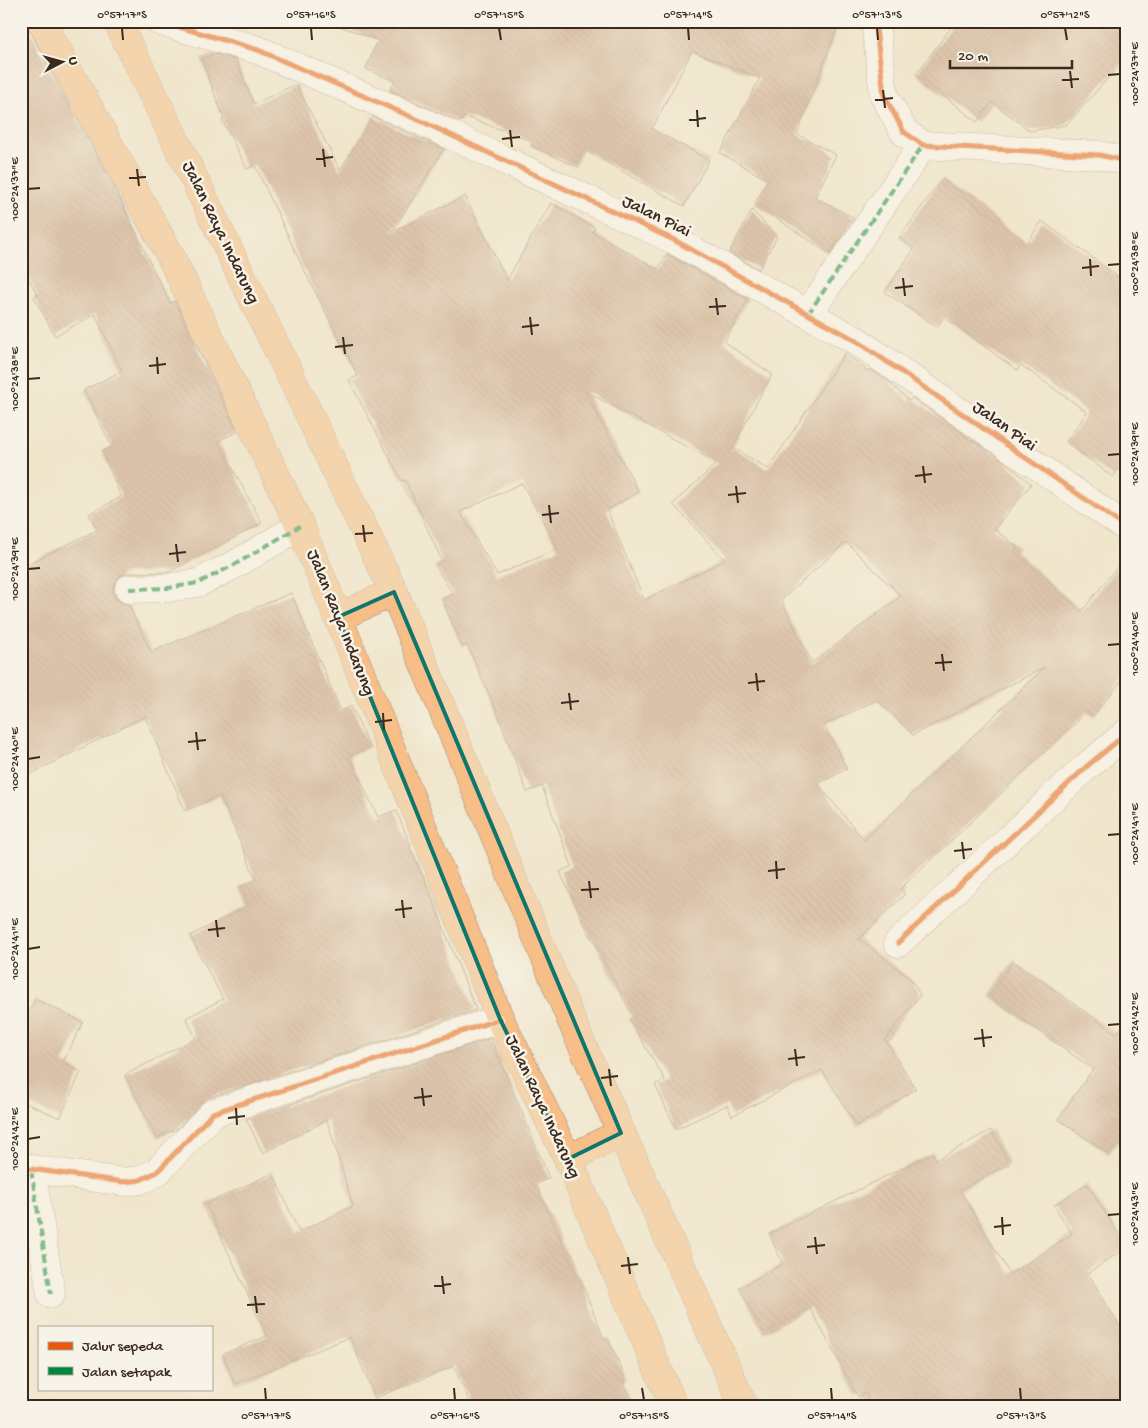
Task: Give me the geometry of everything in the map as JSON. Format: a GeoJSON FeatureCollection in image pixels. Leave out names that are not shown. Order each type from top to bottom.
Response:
{"type":"FeatureCollection","features":[{"type":"Feature","properties":{"kind":"highway","name":"Jalan Raya Indarung"},"geometry":{"type":"LineString","coordinates":[[41,21],[170,255],[300,526],[500,1019],[568,1159],[674,1407]]}},
{"type":"Feature","properties":{"kind":"highway","name":"Jalan Raya Indarung"},"geometry":{"type":"LineString","coordinates":[[117,21],[394,592],[571,1020],[744,1407]]}},
{"type":"Feature","properties":{"kind":"highway"},"geometry":{"type":"LineString","coordinates":[[338,617],[394,592]]}},
{"type":"Feature","properties":{"kind":"highway"},"geometry":{"type":"LineString","coordinates":[[568,1159],[621,1133]]}},
{"type":"Feature","properties":{"kind":"street","name":"Jalan Piai"},"geometry":{"type":"LineString","coordinates":[[159,21],[258,50],[423,122],[674,240],[857,341],[1127,528]]}},
{"type":"Feature","properties":{"kind":"street"},"geometry":{"type":"LineString","coordinates":[[876,21],[884,95],[904,132],[923,145],[1099,154],[1127,161]]}},
{"type":"Feature","properties":{"kind":"street"},"geometry":{"type":"LineString","coordinates":[[808,314],[923,145]]}},
{"type":"Feature","properties":{"kind":"street"},"geometry":{"type":"LineString","coordinates":[[129,590],[168,588],[198,583],[234,565],[300,526]]}},
{"type":"Feature","properties":{"kind":"street"},"geometry":{"type":"LineString","coordinates":[[898,943],[1086,767],[1127,733]]}},
{"type":"Feature","properties":{"kind":"street"},"geometry":{"type":"LineString","coordinates":[[51,1294],[26,1167],[124,1182],[140,1180],[157,1172],[213,1113],[500,1019]]}},
{"type":"Feature","properties":{"kind":"highlighted area"},"geometry":{"type":"Polygon","coordinates":[[[394,592],[621,1133],[568,1159],[500,1019],[338,617],[394,592]]]}},
{"type":"Feature","properties":{"kind":"building"},"geometry":{"type":"Polygon","coordinates":[[[21,21],[25,21],[115,188],[170,303],[175,301],[237,432],[218,441],[262,523],[169,572],[121,575],[115,582],[113,589],[115,597],[121,602],[128,604],[151,652],[291,593],[341,711],[351,706],[370,747],[349,756],[378,817],[396,810],[476,1010],[208,1098],[178,1128],[157,1138],[125,1075],[196,1038],[186,1018],[223,999],[190,936],[249,905],[240,887],[256,879],[220,796],[185,811],[145,716],[21,779],[21,567],[97,530],[89,514],[121,497],[102,451],[112,447],[84,390],[122,371],[95,314],[55,336],[34,297],[38,295],[21,266],[21,21]]]}},
{"type":"Feature","properties":{"kind":"building"},"geometry":{"type":"Polygon","coordinates":[[[335,21],[840,21],[797,134],[836,155],[815,197],[854,218],[830,254],[755,204],[768,180],[720,153],[760,78],[692,51],[652,129],[709,160],[684,206],[583,149],[575,166],[531,146],[532,141],[464,116],[460,122],[390,90],[395,81],[366,69],[376,44],[380,41],[334,24],[335,21]]]}},
{"type":"Feature","properties":{"kind":"building"},"geometry":{"type":"Polygon","coordinates":[[[956,21],[1127,21],[1127,57],[1066,125],[1030,131],[992,102],[977,122],[916,74],[956,21]]]}},
{"type":"Feature","properties":{"kind":"building"},"geometry":{"type":"Polygon","coordinates":[[[215,54],[236,60],[254,104],[296,84],[340,170],[373,117],[444,149],[392,232],[465,196],[507,280],[551,203],[595,228],[592,232],[658,269],[667,254],[748,299],[724,342],[772,374],[730,452],[734,448],[768,469],[845,353],[868,371],[870,369],[888,381],[909,401],[912,398],[1009,465],[1031,484],[994,529],[1018,547],[1015,551],[1082,611],[1127,555],[1127,674],[1093,716],[1087,712],[900,889],[905,894],[859,939],[911,979],[920,995],[885,1040],[916,1089],[857,1126],[822,1070],[732,1116],[727,1105],[676,1129],[655,1085],[665,1080],[629,1019],[633,1017],[591,938],[560,872],[572,866],[542,786],[527,792],[496,710],[467,645],[462,647],[442,599],[453,594],[435,565],[442,561],[405,480],[402,481],[349,380],[358,376],[304,270],[255,165],[247,169],[222,120],[224,119],[201,59],[215,54]],[[585,391],[639,492],[607,510],[644,600],[725,560],[673,504],[717,463],[585,391]],[[522,483],[460,512],[497,575],[558,549],[522,483]],[[846,542],[781,600],[812,663],[901,596],[846,542]],[[1045,667],[913,735],[877,700],[824,725],[847,769],[818,784],[864,840],[1045,667]]]}},
{"type":"Feature","properties":{"kind":"building"},"geometry":{"type":"Polygon","coordinates":[[[942,179],[1027,243],[1042,221],[1127,283],[1127,458],[1113,477],[1066,442],[1087,412],[1021,365],[1017,370],[944,317],[937,327],[885,292],[914,249],[899,238],[942,179]]]}},
{"type":"Feature","properties":{"kind":"building"},"geometry":{"type":"Polygon","coordinates":[[[752,210],[777,237],[759,269],[729,253],[752,210]]]}},
{"type":"Feature","properties":{"kind":"building"},"geometry":{"type":"Polygon","coordinates":[[[1013,961],[1117,1034],[1127,1020],[1127,1129],[1109,1154],[1058,1119],[1093,1069],[989,996],[1013,961]]]}},
{"type":"Feature","properties":{"kind":"building"},"geometry":{"type":"Polygon","coordinates":[[[35,999],[83,1022],[63,1063],[81,1072],[60,1118],[21,1101],[21,1029],[35,999]]]}},
{"type":"Feature","properties":{"kind":"building"},"geometry":{"type":"Polygon","coordinates":[[[491,1038],[549,1178],[536,1184],[577,1277],[579,1276],[604,1339],[608,1338],[626,1379],[623,1381],[634,1407],[472,1407],[454,1366],[375,1398],[350,1337],[235,1384],[223,1354],[267,1336],[206,1204],[273,1173],[299,1232],[353,1206],[327,1120],[263,1153],[246,1119],[491,1038]]]}},
{"type":"Feature","properties":{"kind":"building"},"geometry":{"type":"Polygon","coordinates":[[[991,1130],[1009,1164],[960,1190],[1010,1274],[1072,1234],[1054,1205],[1087,1184],[1127,1247],[1088,1273],[1127,1338],[1127,1407],[871,1407],[865,1393],[858,1397],[810,1308],[764,1333],[739,1288],[783,1264],[769,1234],[933,1153],[936,1160],[991,1130]]]}},
{"type":"Feature","properties":{"kind":"marked path"},"geometry":{"type":"LineString","coordinates":[[808,314],[923,145]]}},
{"type":"Feature","properties":{"kind":"marked path"},"geometry":{"type":"LineString","coordinates":[[129,589],[168,588],[198,583],[234,565],[300,526]]}},
{"type":"Feature","properties":{"kind":"marked path"},"geometry":{"type":"LineString","coordinates":[[21,1165],[31,1169],[51,1294]]}},
{"type":"Feature","properties":{"kind":"cycle path"},"geometry":{"type":"LineString","coordinates":[[159,21],[258,50],[423,122],[674,240],[857,341],[1127,528]]}},
{"type":"Feature","properties":{"kind":"cycle path"},"geometry":{"type":"LineString","coordinates":[[875,21],[884,95],[904,132],[923,145],[1099,155],[1127,161]]}},
{"type":"Feature","properties":{"kind":"cycle path"},"geometry":{"type":"LineString","coordinates":[[898,943],[1086,767],[1127,733]]}},
{"type":"Feature","properties":{"kind":"cycle path"},"geometry":{"type":"LineString","coordinates":[[31,1169],[124,1182],[140,1180],[157,1172],[213,1113],[500,1019]]}}]}
